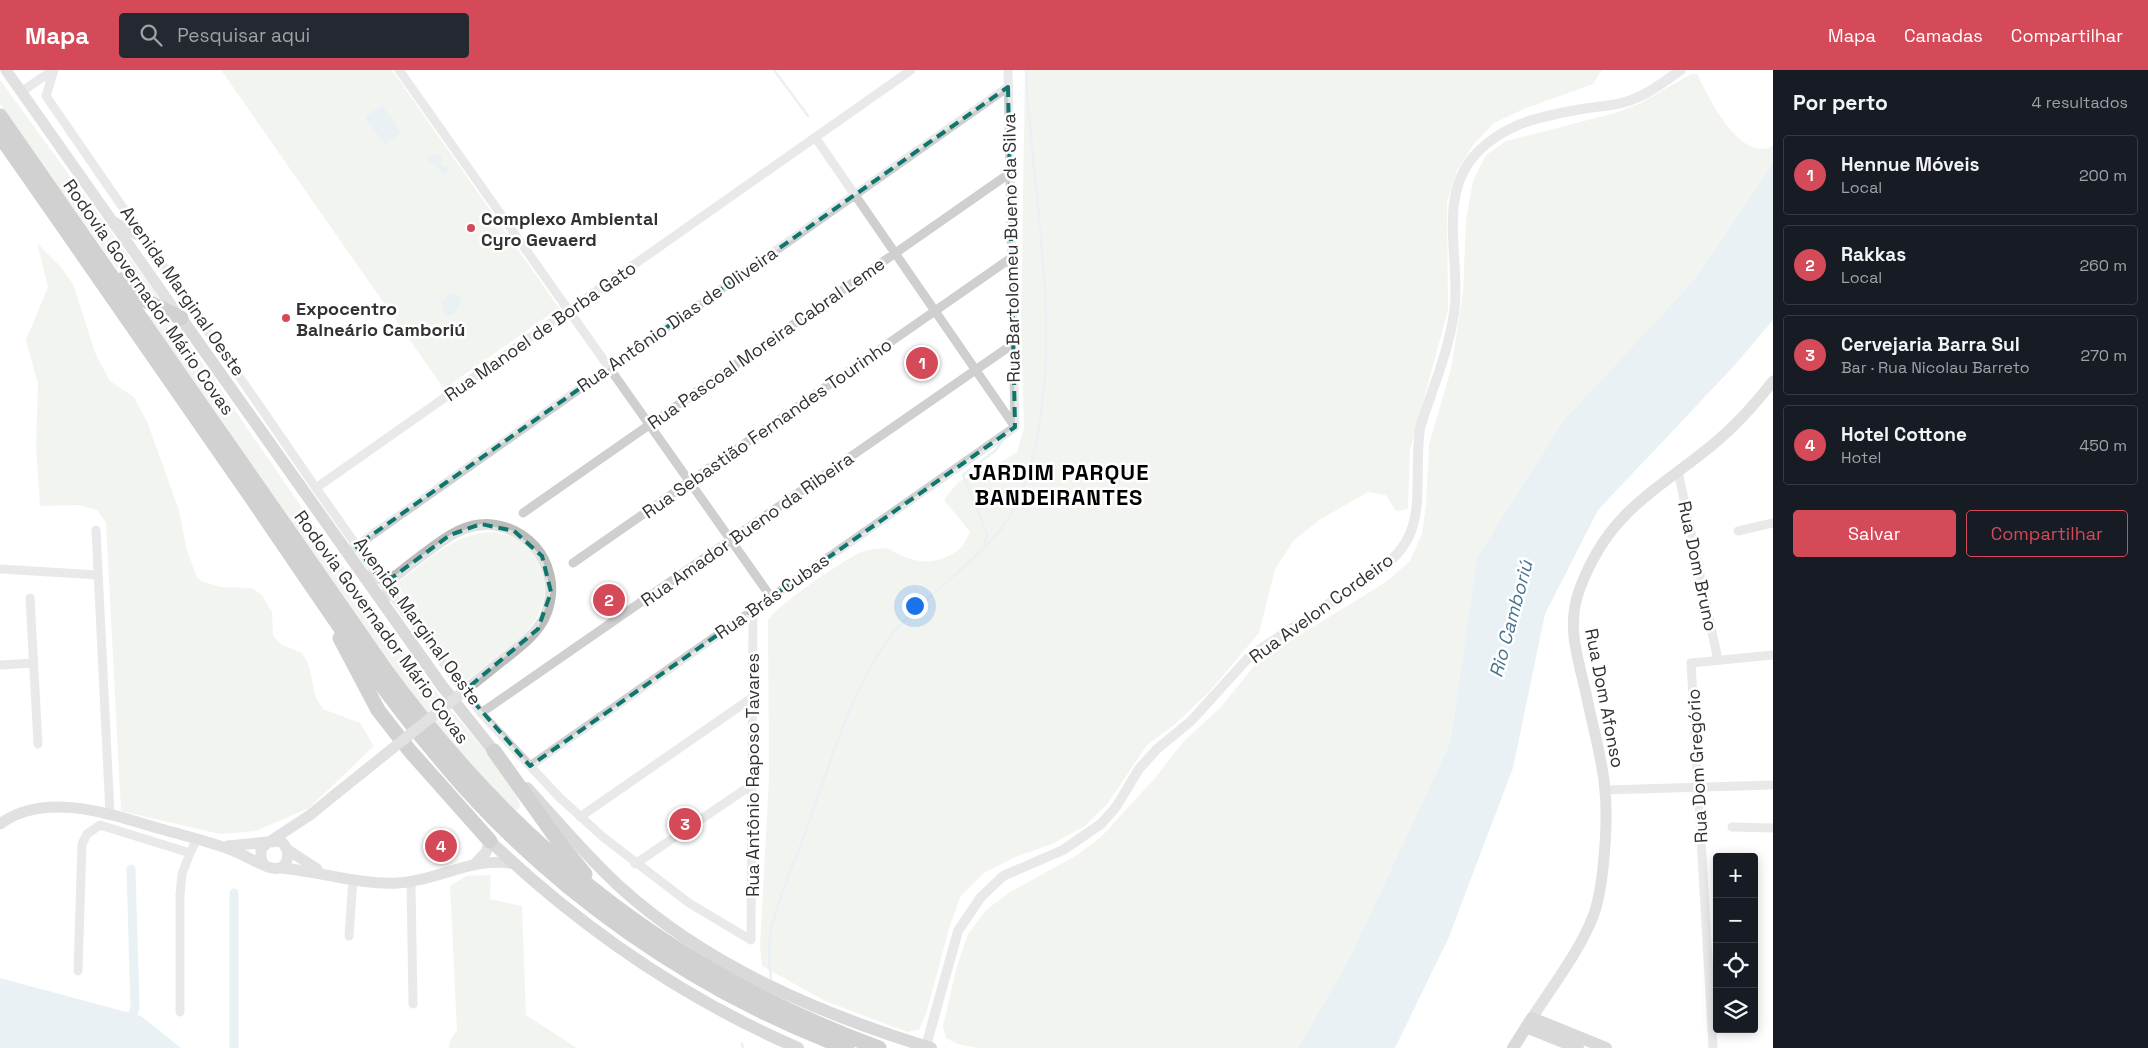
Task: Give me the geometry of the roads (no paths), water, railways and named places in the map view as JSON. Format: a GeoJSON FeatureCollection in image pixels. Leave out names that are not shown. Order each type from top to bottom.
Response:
{"type":"FeatureCollection","features":[{"type":"Feature","properties":{"kind":"highway","name":"Rodovia Governador Mário Covas"},"geometry":{"type":"LineString","coordinates":[[0,116],[419,715],[473,779],[557,861],[613,905],[683,954],[746,990],[810,1021],[879,1048]]}},
{"type":"Feature","properties":{"kind":"highway","name":"Rodovia Governador Mário Covas"},"geometry":{"type":"LineString","coordinates":[[0,136],[396,704],[442,762],[490,814],[546,866],[614,921],[688,970],[777,1018],[847,1048]]}},
{"type":"Feature","properties":{"kind":"highway"},"geometry":{"type":"LineString","coordinates":[[105,267],[148,302],[180,318]]}},
{"type":"Feature","properties":{"kind":"highway"},"geometry":{"type":"LineString","coordinates":[[324,603],[365,689],[378,710],[410,751],[490,841]]}},
{"type":"Feature","properties":{"kind":"highway"},"geometry":{"type":"LineString","coordinates":[[494,751],[572,860],[613,905]]}},
{"type":"Feature","properties":{"kind":"main road","name":"Avenida Marginal Oeste"},"geometry":{"type":"LineString","coordinates":[[6,70],[337,539],[352,546],[363,575],[447,693],[494,751],[601,870],[643,906],[706,950],[783,992],[854,1022],[928,1047]]}},
{"type":"Feature","properties":{"kind":"main road"},"geometry":{"type":"LineString","coordinates":[[111,220],[146,239]]}},
{"type":"Feature","properties":{"kind":"main road","name":"Rua Dom Afonso"},"geometry":{"type":"LineString","coordinates":[[1512,1048],[1579,944],[1594,915],[1603,867],[1605,790],[1573,632],[1574,608],[1580,588],[1609,532],[1630,508],[1727,432],[1773,381]]}},
{"type":"Feature","properties":{"kind":"main road"},"geometry":{"type":"LineString","coordinates":[[263,863],[260,854],[261,849],[310,815],[504,659],[538,628],[549,604],[550,579],[542,556],[525,538],[514,531],[492,524],[463,528],[450,535],[393,577],[380,578],[363,575]]}},
{"type":"Feature","properties":{"kind":"main road"},"geometry":{"type":"LineString","coordinates":[[383,604],[393,577]]}},
{"type":"Feature","properties":{"kind":"main road"},"geometry":{"type":"LineString","coordinates":[[0,824],[16,814],[44,808],[75,808],[110,814],[221,846],[271,868],[325,873],[392,884],[411,882],[474,865],[498,862],[515,864]]}},
{"type":"Feature","properties":{"kind":"main road"},"geometry":{"type":"LineString","coordinates":[[280,868],[288,858],[287,848],[310,815]]}},
{"type":"Feature","properties":{"kind":"main road"},"geometry":{"type":"LineString","coordinates":[[221,846],[280,841],[287,848],[325,873]]}},
{"type":"Feature","properties":{"kind":"main road"},"geometry":{"type":"LineString","coordinates":[[474,865],[486,852],[490,841],[554,899],[631,957],[722,1011],[798,1048]]}},
{"type":"Feature","properties":{"kind":"main road"},"geometry":{"type":"LineString","coordinates":[[1529,1022],[1578,1048]]}},
{"type":"Feature","properties":{"kind":"main road"},"geometry":{"type":"LineString","coordinates":[[1529,1022],[1606,1048]]}},
{"type":"Feature","properties":{"kind":"street"},"geometry":{"type":"LineString","coordinates":[[22,92],[54,70]]}},
{"type":"Feature","properties":{"kind":"street"},"geometry":{"type":"LineString","coordinates":[[54,70],[46,96],[316,488],[352,546],[380,578],[481,713],[530,766],[580,817],[635,864],[753,784]]}},
{"type":"Feature","properties":{"kind":"street"},"geometry":{"type":"LineString","coordinates":[[399,70],[771,597]]}},
{"type":"Feature","properties":{"kind":"street","name":"Rua Manoel de Borba Gato"},"geometry":{"type":"LineString","coordinates":[[316,488],[911,70]]}},
{"type":"Feature","properties":{"kind":"street","name":"Rua Bartolomeu Bueno da Silva"},"geometry":{"type":"LineString","coordinates":[[1008,70],[1015,427]]}},
{"type":"Feature","properties":{"kind":"street","name":"Rua Avelon Cordeiro"},"geometry":{"type":"LineString","coordinates":[[928,1047],[958,931],[981,897],[1002,876],[1064,850],[1101,824],[1116,807],[1139,769],[1157,749],[1191,721],[1250,656],[1378,571],[1394,558],[1406,542],[1414,521],[1421,427],[1443,362],[1454,306],[1453,210],[1458,185],[1470,161],[1487,144],[1500,135],[1530,120],[1549,114],[1617,104],[1637,98],[1681,70]]}},
{"type":"Feature","properties":{"kind":"street","name":"Rua Antônio Dias de Oliveira"},"geometry":{"type":"LineString","coordinates":[[352,546],[366,539],[1008,87]]}},
{"type":"Feature","properties":{"kind":"street"},"geometry":{"type":"LineString","coordinates":[[815,137],[1015,427]]}},
{"type":"Feature","properties":{"kind":"street","name":"Rua Pascoal Moreira Cabral Leme"},"geometry":{"type":"LineString","coordinates":[[523,513],[1010,173]]}},
{"type":"Feature","properties":{"kind":"street","name":"Rua Sebastião Fernandes Tourinho"},"geometry":{"type":"LineString","coordinates":[[573,563],[1011,258]]}},
{"type":"Feature","properties":{"kind":"street","name":"Rua Amador Bueno da Ribeira"},"geometry":{"type":"LineString","coordinates":[[481,713],[1013,344]]}},
{"type":"Feature","properties":{"kind":"street","name":"Rua Brás Cubas"},"geometry":{"type":"LineString","coordinates":[[530,766],[1015,427]]}},
{"type":"Feature","properties":{"kind":"street","name":"Rua Dom Bruno"},"geometry":{"type":"LineString","coordinates":[[1678,471],[1718,660]]}},
{"type":"Feature","properties":{"kind":"street"},"geometry":{"type":"LineString","coordinates":[[316,488],[321,516]]}},
{"type":"Feature","properties":{"kind":"street"},"geometry":{"type":"LineString","coordinates":[[1738,532],[1773,523]]}},
{"type":"Feature","properties":{"kind":"street"},"geometry":{"type":"LineString","coordinates":[[96,530],[110,814]]}},
{"type":"Feature","properties":{"kind":"street"},"geometry":{"type":"LineString","coordinates":[[0,569],[98,575]]}},
{"type":"Feature","properties":{"kind":"street"},"geometry":{"type":"LineString","coordinates":[[30,598],[38,744]]}},
{"type":"Feature","properties":{"kind":"street","name":"Rua Antônio Raposo Tavares"},"geometry":{"type":"LineString","coordinates":[[635,864],[689,903],[751,940],[753,610]]}},
{"type":"Feature","properties":{"kind":"street"},"geometry":{"type":"LineString","coordinates":[[1718,660],[1773,655]]}},
{"type":"Feature","properties":{"kind":"street","name":"Rua Dom Gregório"},"geometry":{"type":"LineString","coordinates":[[1713,1048],[1691,663],[1718,660]]}},
{"type":"Feature","properties":{"kind":"street"},"geometry":{"type":"LineString","coordinates":[[0,665],[33,663]]}},
{"type":"Feature","properties":{"kind":"street"},"geometry":{"type":"LineString","coordinates":[[580,817],[753,697]]}},
{"type":"Feature","properties":{"kind":"street"},"geometry":{"type":"LineString","coordinates":[[1605,790],[1773,785]]}},
{"type":"Feature","properties":{"kind":"street"},"geometry":{"type":"LineString","coordinates":[[78,971],[82,844],[87,834],[100,825],[190,853]]}},
{"type":"Feature","properties":{"kind":"street"},"geometry":{"type":"LineString","coordinates":[[1732,827],[1773,828]]}},
{"type":"Feature","properties":{"kind":"street"},"geometry":{"type":"LineString","coordinates":[[180,1012],[180,895],[182,874],[197,839]]}},
{"type":"Feature","properties":{"kind":"street"},"geometry":{"type":"LineString","coordinates":[[349,936],[353,879]]}},
{"type":"Feature","properties":{"kind":"street"},"geometry":{"type":"LineString","coordinates":[[411,882],[413,1004]]}},
{"type":"Feature","properties":{"kind":"water"},"geometry":{"type":"Polygon","coordinates":[[[382,105],[401,133],[385,145],[365,117],[382,105]]]}},
{"type":"Feature","properties":{"kind":"water"},"geometry":{"type":"Polygon","coordinates":[[[434,154],[442,157],[441,167],[449,167],[447,173],[443,174],[436,164],[429,162],[428,158],[434,154]]]}},
{"type":"Feature","properties":{"kind":"water","name":"Rio Camboriú"},"geometry":{"type":"Polygon","coordinates":[[[1773,163],[1773,320],[1734,366],[1598,510],[1545,614],[1513,768],[1448,939],[1395,1048],[1298,1048],[1349,959],[1450,743],[1477,557],[1563,421],[1694,280],[1773,163]]]}},
{"type":"Feature","properties":{"kind":"water"},"geometry":{"type":"Polygon","coordinates":[[[451,294],[461,297],[456,312],[446,316],[441,301],[451,294]]]}},
{"type":"Feature","properties":{"kind":"water"},"geometry":{"type":"Polygon","coordinates":[[[0,978],[141,1016],[181,1048],[0,1048],[0,978]]]}},
{"type":"Feature","properties":{"kind":"waterway"},"geometry":{"type":"LineString","coordinates":[[774,70],[808,116]]}},
{"type":"Feature","properties":{"kind":"waterway"},"geometry":{"type":"LineString","coordinates":[[771,979],[769,942],[778,904],[843,727],[866,675],[894,632],[998,533],[1011,514],[1021,494],[1036,444],[1044,391],[1046,338],[1040,230],[1026,70]]}},
{"type":"Feature","properties":{"kind":"waterway"},"geometry":{"type":"LineString","coordinates":[[985,543],[987,534],[963,475],[996,450],[1004,438]]}},
{"type":"Feature","properties":{"kind":"waterway"},"geometry":{"type":"LineString","coordinates":[[129,1024],[135,1008],[131,869]]}},
{"type":"Feature","properties":{"kind":"waterway"},"geometry":{"type":"LineString","coordinates":[[234,893],[234,1048]]}},
{"type":"Feature","properties":{"kind":"waterway"},"geometry":{"type":"LineString","coordinates":[[742,1044],[743,1048]]}},
{"type":"Feature","properties":{"kind":"place","name":"Complexo Ambiental Cyro Gevaerd"},"geometry":{"type":"Point","coordinates":[471,228]}},
{"type":"Feature","properties":{"kind":"place","name":"Expocentro Balneário Camboriú"},"geometry":{"type":"Point","coordinates":[286,318]}},
{"type":"Feature","properties":{"kind":"place","name":"Hennue Móveis"},"geometry":{"type":"Point","coordinates":[922,363]}},
{"type":"Feature","properties":{"kind":"place","name":"Rakkas"},"geometry":{"type":"Point","coordinates":[609,600]}},
{"type":"Feature","properties":{"kind":"place","name":"Cervejaria Barra Sul"},"geometry":{"type":"Point","coordinates":[685,824]}},
{"type":"Feature","properties":{"kind":"place","name":"Hotel Cottone"},"geometry":{"type":"Point","coordinates":[441,846]}},
{"type":"Feature","properties":{"kind":"district","name":"JARDIM PARQUE BANDEIRANTES"},"geometry":{"type":"Point","coordinates":[1059,485]}}]}
